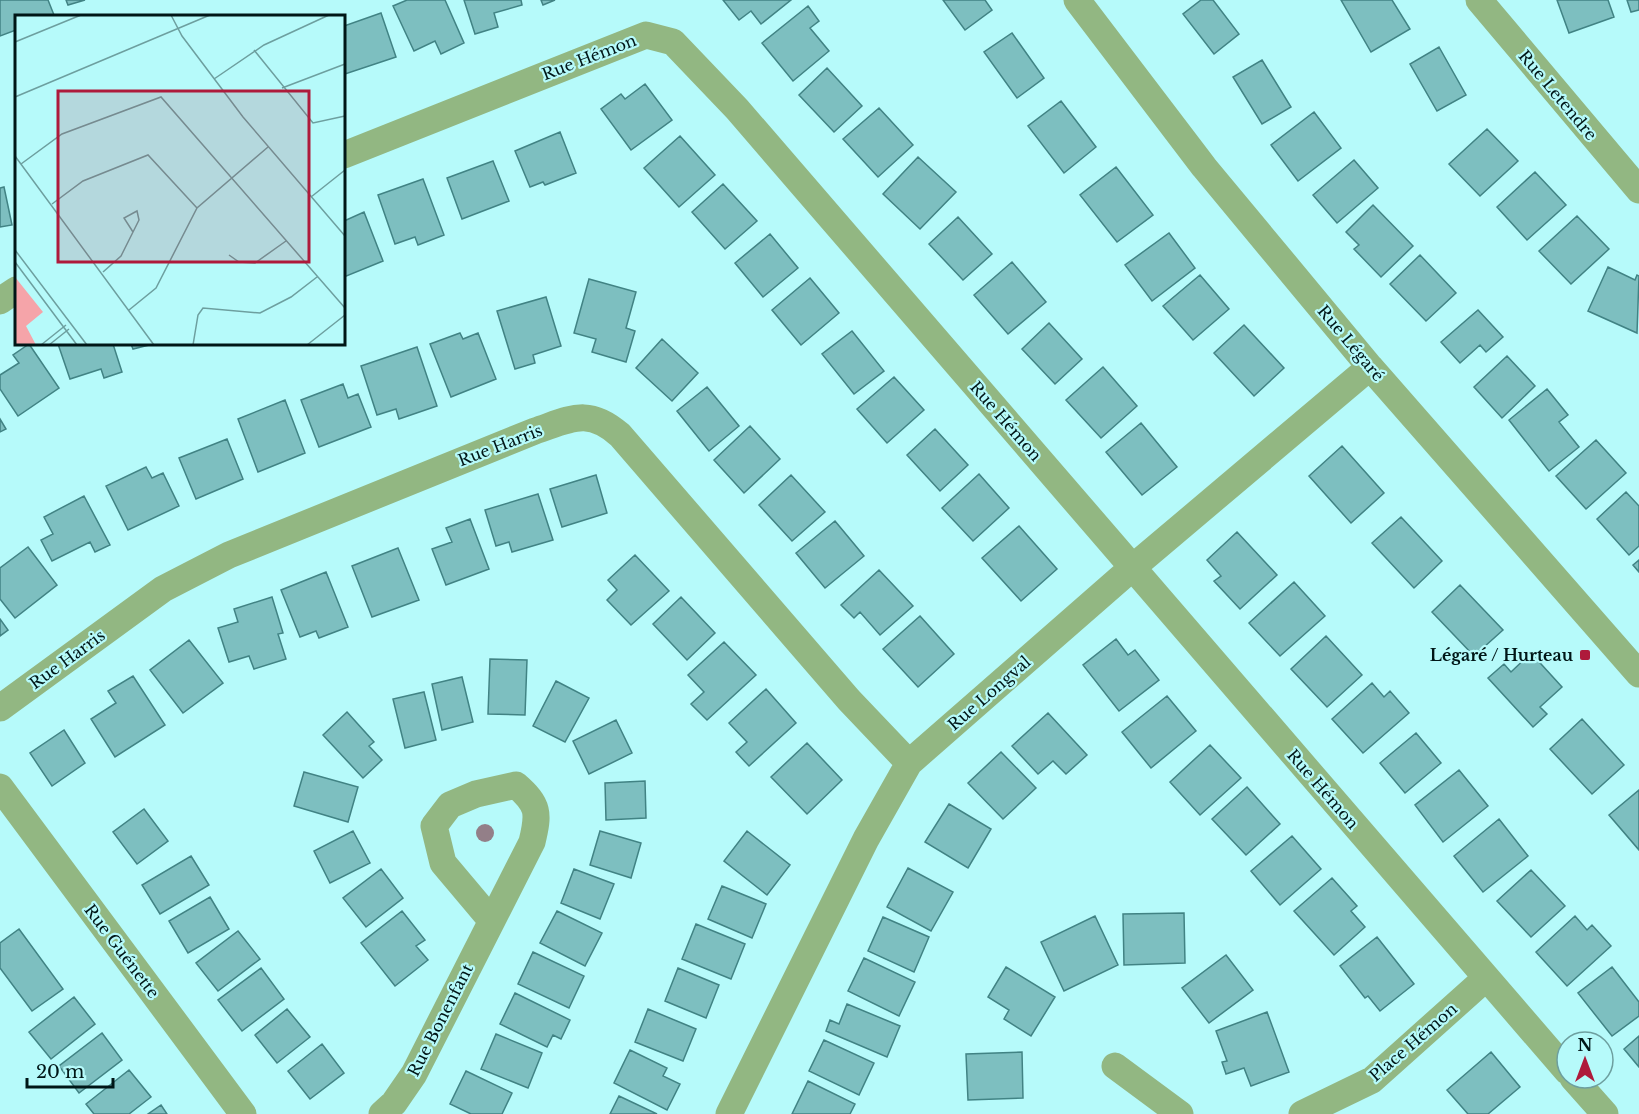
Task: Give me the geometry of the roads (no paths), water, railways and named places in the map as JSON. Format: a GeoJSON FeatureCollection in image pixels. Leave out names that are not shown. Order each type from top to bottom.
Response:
{"type":"FeatureCollection","features":[{"type":"Feature","properties":{"kind":"street","name":"Rue Légaré"},"geometry":{"type":"LineString","coordinates":[[1077,0],[1204,167],[1370,367],[1639,674]]}},
{"type":"Feature","properties":{"kind":"street","name":"Rue Letendre"},"geometry":{"type":"LineString","coordinates":[[1479,0],[1639,190]]}},
{"type":"Feature","properties":{"kind":"street","name":"Rue Hémon"},"geometry":{"type":"LineString","coordinates":[[345,155],[646,35],[673,42],[737,110],[1555,1057]]}},
{"type":"Feature","properties":{"kind":"street"},"geometry":{"type":"LineString","coordinates":[[0,301],[15,291]]}},
{"type":"Feature","properties":{"kind":"street","name":"Rue Longval"},"geometry":{"type":"LineString","coordinates":[[729,1114],[866,839],[909,763],[1132,568],[1370,367]]}},
{"type":"Feature","properties":{"kind":"street","name":"Rue Harris"},"geometry":{"type":"LineString","coordinates":[[0,708],[163,589],[229,555],[535,431],[586,416],[607,423],[620,435],[849,700],[909,763]]}},
{"type":"Feature","properties":{"kind":"street","name":"Rue Bonenfant"},"geometry":{"type":"LineString","coordinates":[[382,1114],[394,1102],[414,1074],[532,842],[538,818],[532,799],[516,785],[476,794],[450,804],[434,825],[443,863],[491,920]]}},
{"type":"Feature","properties":{"kind":"street","name":"Rue Guénette"},"geometry":{"type":"LineString","coordinates":[[0,787],[243,1114]]}},
{"type":"Feature","properties":{"kind":"street","name":"Place Hémon"},"geometry":{"type":"LineString","coordinates":[[1302,1114],[1372,1080],[1486,978]]}},
{"type":"Feature","properties":{"kind":"street"},"geometry":{"type":"LineString","coordinates":[[1115,1066],[1180,1114]]}},
{"type":"Feature","properties":{"kind":"street"},"geometry":{"type":"LineString","coordinates":[[1584,1090],[1605,1114]]}},
{"type":"Feature","properties":{"kind":"place","name":"Légaré / Hurteau"},"geometry":{"type":"Point","coordinates":[1585,655]}}]}
